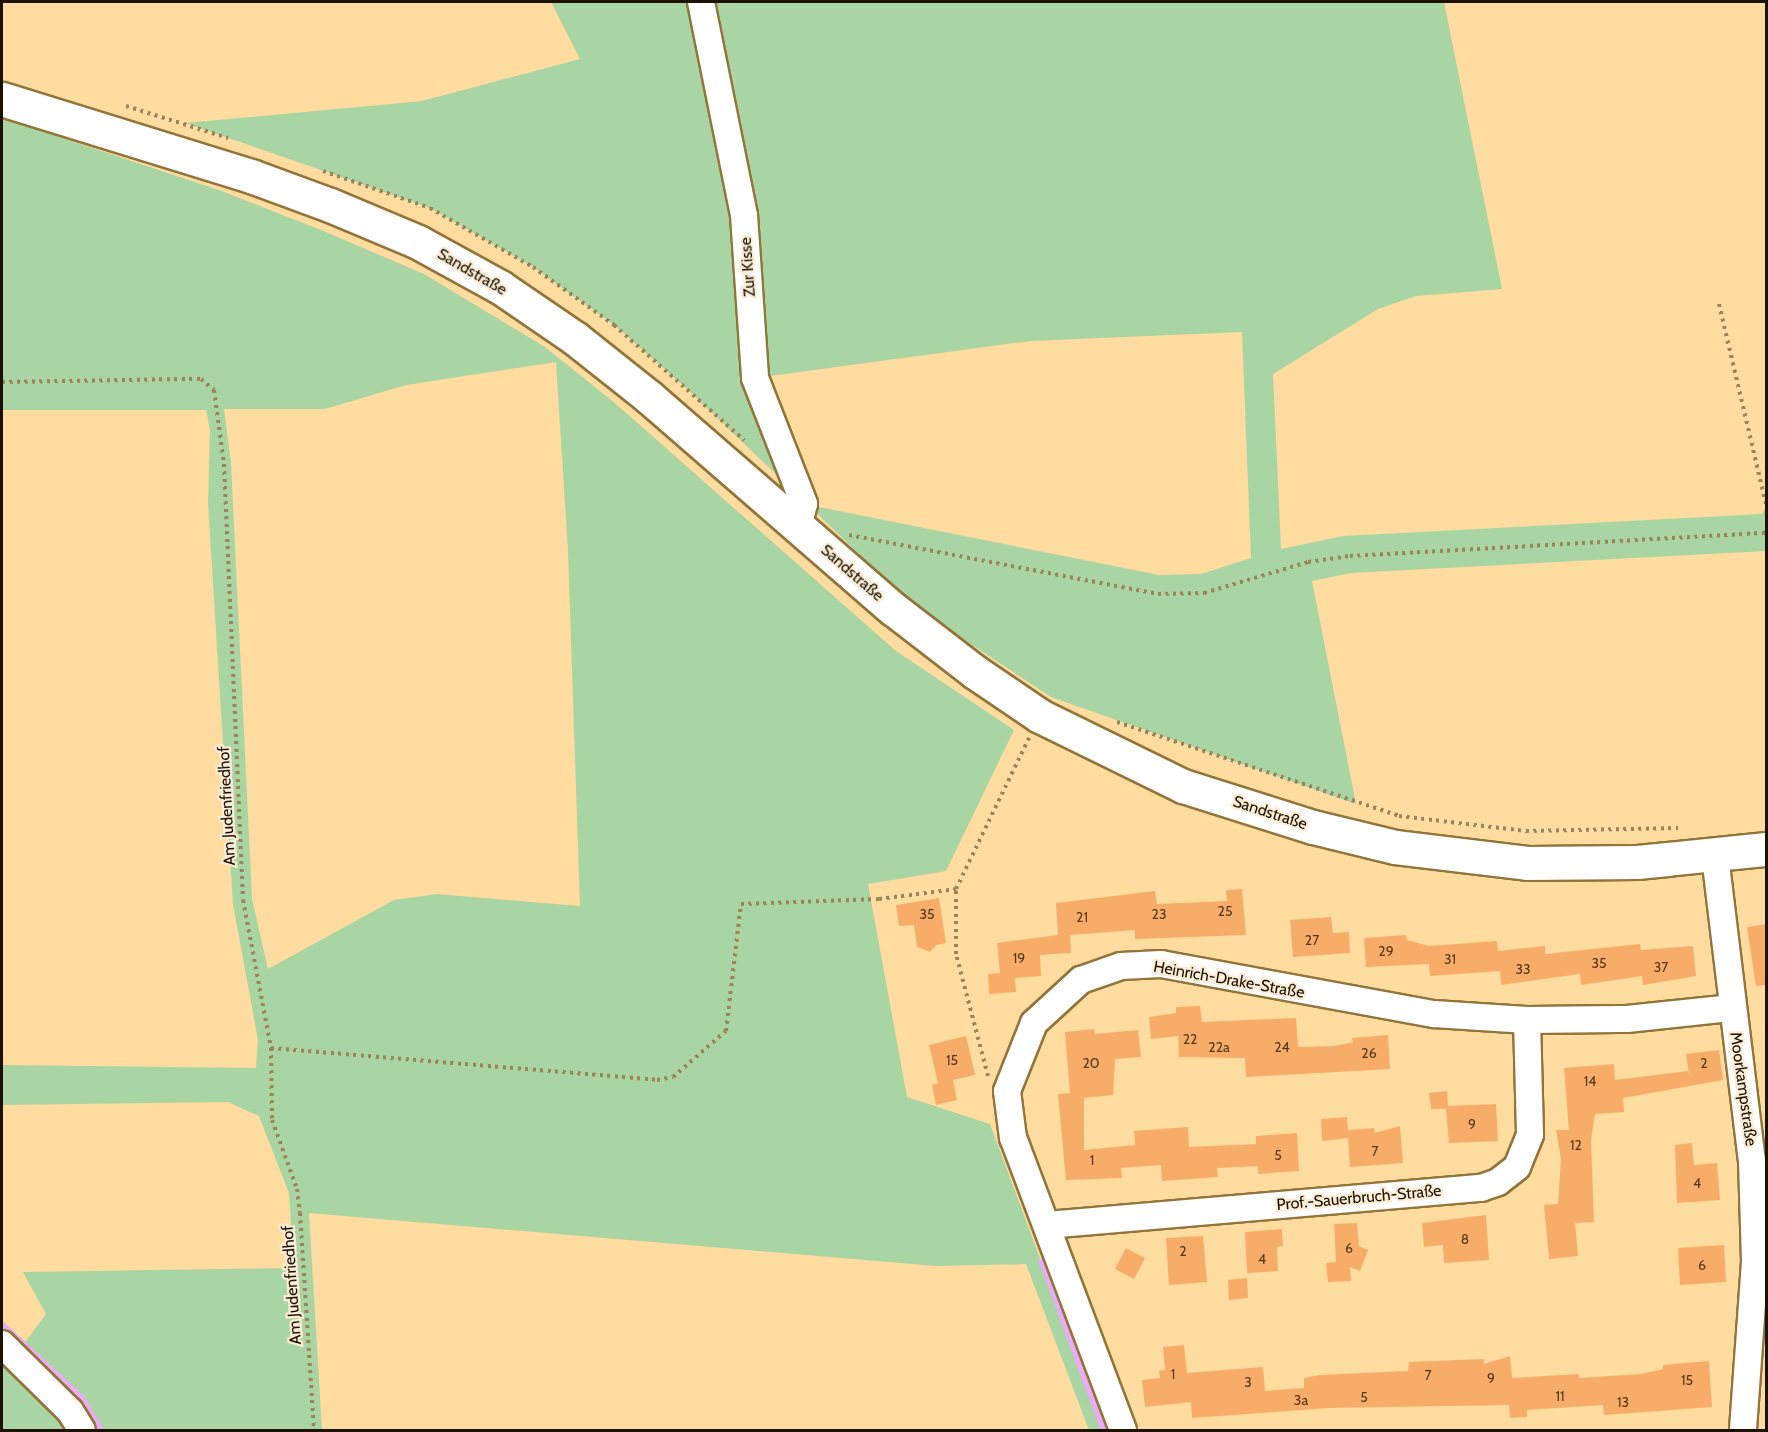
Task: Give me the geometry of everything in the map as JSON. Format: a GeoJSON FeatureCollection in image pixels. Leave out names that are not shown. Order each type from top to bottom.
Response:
{"type":"FeatureCollection","features":[{"type":"Feature","properties":{"kind":"main road","name":"Sandstraße"},"geometry":{"type":"LineString","coordinates":[[2,99],[251,176],[418,242],[500,288],[576,339],[892,608],[1040,716],[1183,786],[1314,827],[1395,847],[1527,863],[1715,856],[1767,849]]}},
{"type":"Feature","properties":{"kind":"street","name":"Zur Kisse"},"geometry":{"type":"LineString","coordinates":[[701,2],[744,215],[755,378],[804,504],[798,526]]}},
{"type":"Feature","properties":{"kind":"street","name":"Moorkampstraße"},"geometry":{"type":"LineString","coordinates":[[1715,856],[1732,1008],[1759,1154],[1755,1263],[1743,1431]]}},
{"type":"Feature","properties":{"kind":"street","name":"Heinrich-Drake-Straße"},"geometry":{"type":"LineString","coordinates":[[1123,1431],[1013,1138],[1007,1091],[1034,1023],[1053,1001],[1081,980],[1121,966],[1161,964],[1423,1012],[1527,1020],[1627,1019],[1732,1008]]}},
{"type":"Feature","properties":{"kind":"street","name":"Prof.-Sauerbruch-Straße"},"geometry":{"type":"LineString","coordinates":[[1047,1225],[1481,1188],[1498,1182],[1517,1167],[1530,1134],[1527,1020]]}},
{"type":"Feature","properties":{"kind":"street"},"geometry":{"type":"LineString","coordinates":[[2,1344],[70,1411],[81,1431]]}},
{"type":"Feature","properties":{"kind":"path"},"geometry":{"type":"LineString","coordinates":[[1719,304],[1767,504]]}},
{"type":"Feature","properties":{"kind":"path"},"geometry":{"type":"LineString","coordinates":[[614,325],[686,388]]}},
{"type":"Feature","properties":{"kind":"path","name":"Am Judenfriedhof"},"geometry":{"type":"LineString","coordinates":[[2,382],[201,379],[214,390],[224,464],[243,900],[271,1048],[272,1120],[297,1189],[314,1431]]}},
{"type":"Feature","properties":{"kind":"path"},"geometry":{"type":"LineString","coordinates":[[845,534],[1158,594],[1204,593],[1308,562],[1350,556],[1767,533]]}},
{"type":"Feature","properties":{"kind":"path"},"geometry":{"type":"LineString","coordinates":[[1007,1091],[986,1074],[956,954],[956,890],[1040,716]]}},
{"type":"Feature","properties":{"kind":"path"},"geometry":{"type":"LineString","coordinates":[[1112,720],[1399,816],[1526,831],[1691,827]]}},
{"type":"Feature","properties":{"kind":"path"},"geometry":{"type":"LineString","coordinates":[[271,1048],[657,1080],[673,1077],[726,1030],[741,904],[879,899],[956,890]]}},
{"type":"Feature","properties":{"kind":"green space"},"geometry":{"type":"Polygon","coordinates":[[[551,2],[1444,2],[1502,289],[1416,296],[1378,309],[1273,374],[1281,549],[1343,536],[1762,514],[1766,507],[1766,551],[1351,573],[1312,581],[1356,804],[1051,697],[942,625],[881,575],[808,505],[1159,575],[1201,574],[1251,558],[1242,332],[1030,341],[755,378],[802,499],[686,388],[614,325],[533,267],[430,208],[186,123],[422,101],[580,59],[551,2]]]}},
{"type":"Feature","properties":{"kind":"green space"},"geometry":{"type":"Polygon","coordinates":[[[2,118],[219,190],[321,230],[424,274],[545,347],[616,404],[896,651],[1014,730],[946,871],[868,884],[907,1097],[990,1124],[1104,1430],[1089,1430],[1026,1264],[936,1266],[309,1213],[322,1430],[2,1430],[2,1365],[6,1368],[46,1314],[23,1272],[294,1268],[289,1193],[259,1116],[228,1102],[2,1105],[2,1065],[256,1068],[258,1040],[233,904],[208,503],[210,430],[206,410],[2,410],[2,118]],[[556,362],[406,385],[325,409],[224,409],[231,463],[252,899],[268,969],[394,900],[437,894],[580,906],[568,551],[556,362]]]}},
{"type":"Feature","properties":{"kind":"building"},"geometry":{"type":"Polygon","coordinates":[[[1242,889],[1246,935],[1135,939],[1135,930],[1070,935],[1071,953],[1040,955],[1041,976],[1015,978],[1016,992],[989,994],[988,974],[1000,973],[997,943],[1058,935],[1056,903],[1155,891],[1157,904],[1227,901],[1226,890],[1242,889]]]}},
{"type":"Feature","properties":{"kind":"building"},"geometry":{"type":"Polygon","coordinates":[[[939,898],[946,943],[936,945],[930,952],[917,947],[914,925],[899,926],[896,905],[939,898]]]}},
{"type":"Feature","properties":{"kind":"building"},"geometry":{"type":"Polygon","coordinates":[[[1331,917],[1333,933],[1349,932],[1350,953],[1293,957],[1290,920],[1331,917]]]}},
{"type":"Feature","properties":{"kind":"building"},"geometry":{"type":"Polygon","coordinates":[[[1767,924],[1767,985],[1756,986],[1747,927],[1767,924]]]}},
{"type":"Feature","properties":{"kind":"building"},"geometry":{"type":"Polygon","coordinates":[[[1406,935],[1407,940],[1429,946],[1497,941],[1498,951],[1545,946],[1545,954],[1640,944],[1641,950],[1693,946],[1696,976],[1643,985],[1642,976],[1581,985],[1580,974],[1501,985],[1500,971],[1430,976],[1429,964],[1366,967],[1364,938],[1406,935]]]}},
{"type":"Feature","properties":{"kind":"building"},"geometry":{"type":"Polygon","coordinates":[[[1200,1006],[1202,1022],[1296,1018],[1298,1047],[1335,1046],[1353,1042],[1352,1038],[1388,1035],[1390,1069],[1246,1077],[1245,1058],[1179,1057],[1178,1036],[1151,1039],[1149,1017],[1176,1013],[1176,1007],[1200,1006]]]}},
{"type":"Feature","properties":{"kind":"building"},"geometry":{"type":"Polygon","coordinates":[[[1094,1029],[1095,1034],[1138,1030],[1141,1057],[1115,1059],[1113,1095],[1084,1098],[1084,1150],[1135,1145],[1134,1131],[1188,1127],[1189,1147],[1256,1144],[1256,1136],[1297,1133],[1299,1171],[1258,1174],[1258,1166],[1217,1168],[1218,1177],[1162,1181],[1161,1165],[1121,1168],[1122,1178],[1066,1180],[1058,1094],[1070,1093],[1065,1032],[1094,1029]]]}},
{"type":"Feature","properties":{"kind":"building"},"geometry":{"type":"Polygon","coordinates":[[[966,1036],[975,1075],[953,1080],[957,1100],[936,1105],[932,1085],[938,1083],[929,1045],[966,1036]]]}},
{"type":"Feature","properties":{"kind":"building"},"geometry":{"type":"Polygon","coordinates":[[[1719,1050],[1723,1080],[1623,1098],[1624,1112],[1595,1114],[1591,1140],[1594,1222],[1575,1223],[1578,1256],[1549,1259],[1544,1205],[1558,1204],[1561,1159],[1556,1130],[1569,1130],[1564,1068],[1614,1064],[1615,1080],[1688,1071],[1689,1075],[1686,1054],[1719,1050]]]}},
{"type":"Feature","properties":{"kind":"building"},"geometry":{"type":"Polygon","coordinates":[[[1447,1091],[1448,1106],[1496,1104],[1498,1141],[1449,1143],[1446,1109],[1431,1109],[1429,1093],[1447,1091]]]}},
{"type":"Feature","properties":{"kind":"building"},"geometry":{"type":"Polygon","coordinates":[[[1347,1117],[1348,1130],[1374,1128],[1375,1133],[1400,1126],[1403,1163],[1350,1167],[1348,1138],[1322,1141],[1321,1119],[1347,1117]]]}},
{"type":"Feature","properties":{"kind":"building"},"geometry":{"type":"Polygon","coordinates":[[[1692,1143],[1694,1165],[1717,1163],[1720,1200],[1677,1203],[1675,1145],[1692,1143]]]}},
{"type":"Feature","properties":{"kind":"building"},"geometry":{"type":"Polygon","coordinates":[[[1486,1215],[1489,1260],[1444,1263],[1443,1245],[1424,1247],[1422,1223],[1486,1215]]]}},
{"type":"Feature","properties":{"kind":"building"},"geometry":{"type":"Polygon","coordinates":[[[1357,1223],[1359,1246],[1368,1250],[1360,1271],[1350,1267],[1351,1281],[1328,1282],[1326,1263],[1336,1262],[1334,1224],[1357,1223]]]}},
{"type":"Feature","properties":{"kind":"building"},"geometry":{"type":"Polygon","coordinates":[[[1282,1229],[1283,1246],[1277,1247],[1278,1271],[1247,1273],[1245,1232],[1282,1229]]]}},
{"type":"Feature","properties":{"kind":"building"},"geometry":{"type":"Polygon","coordinates":[[[1203,1236],[1207,1282],[1169,1285],[1166,1238],[1203,1236]]]}},
{"type":"Feature","properties":{"kind":"building"},"geometry":{"type":"Polygon","coordinates":[[[1724,1245],[1726,1282],[1680,1285],[1678,1248],[1724,1245]]]}},
{"type":"Feature","properties":{"kind":"building"},"geometry":{"type":"Polygon","coordinates":[[[1126,1248],[1145,1258],[1134,1279],[1115,1269],[1126,1248]]]}},
{"type":"Feature","properties":{"kind":"building"},"geometry":{"type":"Polygon","coordinates":[[[1247,1278],[1248,1298],[1229,1300],[1228,1280],[1247,1278]]]}},
{"type":"Feature","properties":{"kind":"building"},"geometry":{"type":"Polygon","coordinates":[[[1184,1345],[1187,1373],[1263,1367],[1265,1391],[1304,1388],[1304,1378],[1320,1375],[1408,1371],[1409,1362],[1484,1359],[1484,1364],[1510,1356],[1512,1378],[1579,1374],[1579,1378],[1641,1374],[1663,1369],[1663,1365],[1709,1361],[1712,1407],[1604,1415],[1603,1405],[1527,1410],[1527,1417],[1510,1418],[1509,1405],[1329,1408],[1192,1418],[1191,1402],[1145,1407],[1142,1380],[1160,1378],[1159,1371],[1165,1370],[1163,1347],[1184,1345]]]}},
{"type":"Feature","properties":{"kind":"waterway"},"geometry":{"type":"LineString","coordinates":[[1042,1261],[1104,1430]]}},
{"type":"Feature","properties":{"kind":"waterway"},"geometry":{"type":"LineString","coordinates":[[2,1325],[81,1398],[100,1430]]}}]}
